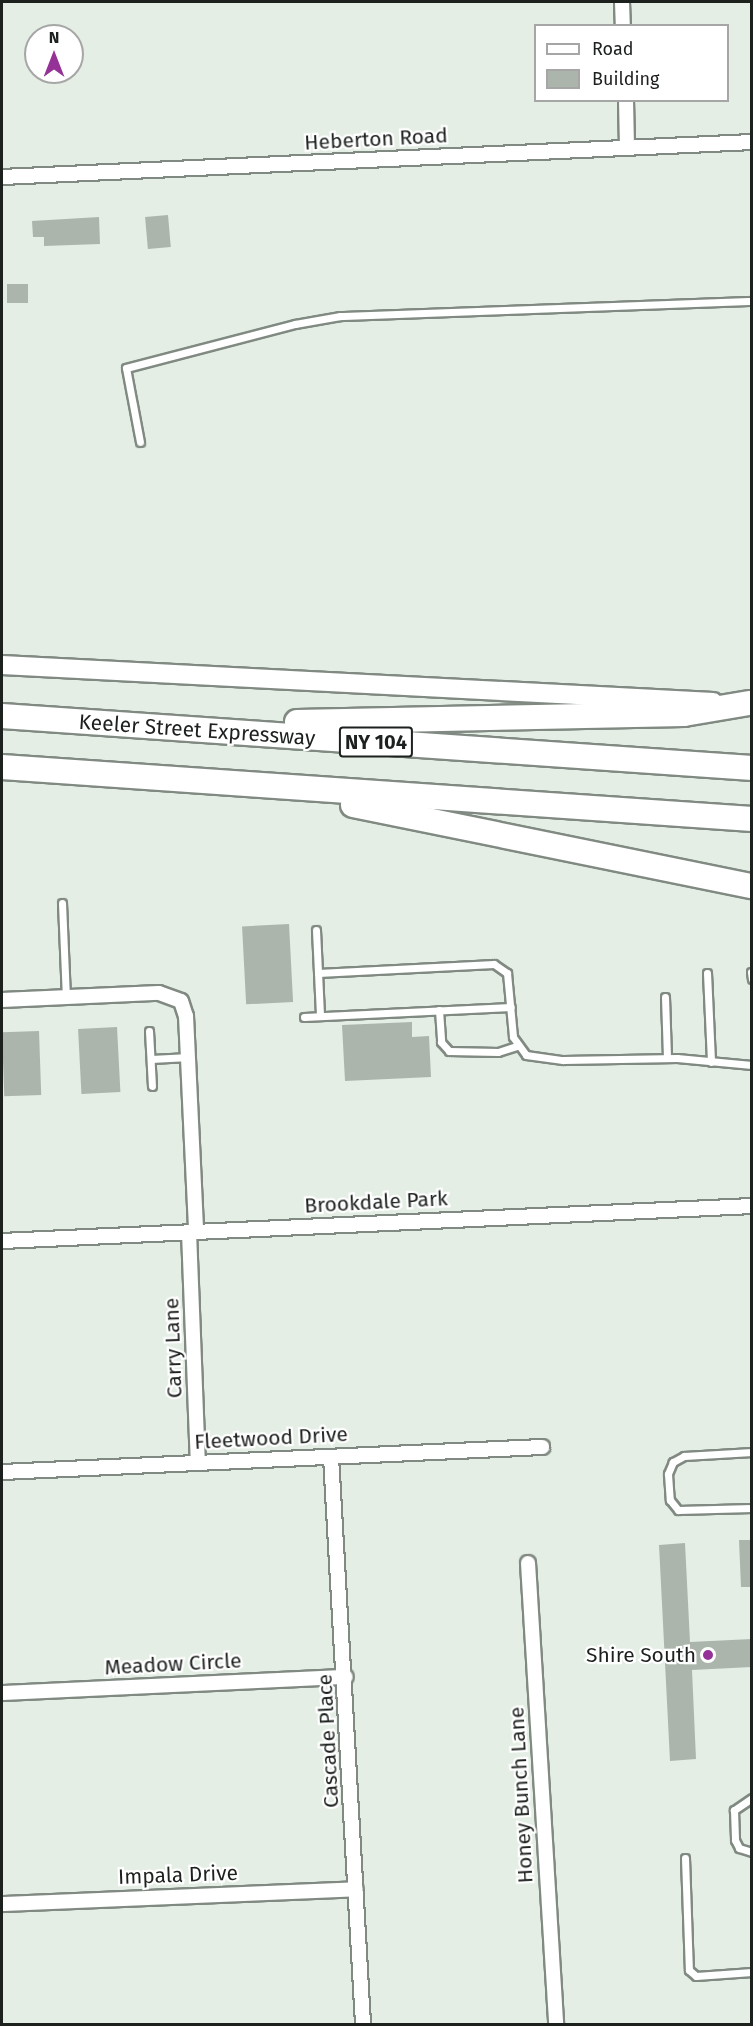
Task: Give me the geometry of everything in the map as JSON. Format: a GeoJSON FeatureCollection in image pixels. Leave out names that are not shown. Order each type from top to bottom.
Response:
{"type":"FeatureCollection","features":[{"type":"Feature","properties":{"kind":"highway"},"geometry":{"type":"LineString","coordinates":[[61,720],[390,722],[684,714],[750,703]]}},
{"type":"Feature","properties":{"kind":"highway","name":"Keeler Street Expressway"},"geometry":{"type":"LineString","coordinates":[[2,716],[752,768]]}},
{"type":"Feature","properties":{"kind":"highway"},"geometry":{"type":"LineString","coordinates":[[2,767],[752,819]]}},
{"type":"Feature","properties":{"kind":"highway"},"geometry":{"type":"LineString","coordinates":[[197,781],[473,827],[752,886]]}},
{"type":"Feature","properties":{"kind":"main road"},"geometry":{"type":"LineString","coordinates":[[2,665],[750,703]]}},
{"type":"Feature","properties":{"kind":"street"},"geometry":{"type":"LineString","coordinates":[[622,2],[623,24]]}},
{"type":"Feature","properties":{"kind":"street"},"geometry":{"type":"LineString","coordinates":[[626,102],[627,148]]}},
{"type":"Feature","properties":{"kind":"street","name":"Heberton Road"},"geometry":{"type":"LineString","coordinates":[[2,177],[752,142]]}},
{"type":"Feature","properties":{"kind":"street","name":"Carry Lane"},"geometry":{"type":"LineString","coordinates":[[2,999],[172,995],[186,1010],[198,1463]]}},
{"type":"Feature","properties":{"kind":"street","name":"Brookdale Park"},"geometry":{"type":"LineString","coordinates":[[2,1241],[752,1206]]}},
{"type":"Feature","properties":{"kind":"street","name":"Fleetwood Drive"},"geometry":{"type":"LineString","coordinates":[[2,1472],[542,1447]]}},
{"type":"Feature","properties":{"kind":"street","name":"Cascade Place"},"geometry":{"type":"LineString","coordinates":[[331,1456],[346,1677],[363,2025]]}},
{"type":"Feature","properties":{"kind":"street","name":"Honey Bunch Lane"},"geometry":{"type":"LineString","coordinates":[[528,1563],[556,2025]]}},
{"type":"Feature","properties":{"kind":"street","name":"Meadow Circle"},"geometry":{"type":"LineString","coordinates":[[2,1693],[346,1677]]}},
{"type":"Feature","properties":{"kind":"street","name":"Impala Drive"},"geometry":{"type":"LineString","coordinates":[[2,1904],[356,1889]]}},
{"type":"Feature","properties":{"kind":"lane"},"geometry":{"type":"LineString","coordinates":[[140,442],[126,368],[295,324],[340,316],[752,301]]}},
{"type":"Feature","properties":{"kind":"lane"},"geometry":{"type":"LineString","coordinates":[[62,903],[66,997]]}},
{"type":"Feature","properties":{"kind":"lane"},"geometry":{"type":"LineString","coordinates":[[316,930],[320,1016]]}},
{"type":"Feature","properties":{"kind":"lane"},"geometry":{"type":"LineString","coordinates":[[318,973],[494,964],[507,973],[517,1046],[526,1055],[544,1059],[668,1057],[752,1065]]}},
{"type":"Feature","properties":{"kind":"lane"},"geometry":{"type":"LineString","coordinates":[[751,972],[752,979]]}},
{"type":"Feature","properties":{"kind":"lane"},"geometry":{"type":"LineString","coordinates":[[707,973],[711,1062]]}},
{"type":"Feature","properties":{"kind":"lane"},"geometry":{"type":"LineString","coordinates":[[664,997],[668,1057]]}},
{"type":"Feature","properties":{"kind":"lane"},"geometry":{"type":"LineString","coordinates":[[304,1017],[511,1007]]}},
{"type":"Feature","properties":{"kind":"lane"},"geometry":{"type":"LineString","coordinates":[[439,1010],[441,1042],[449,1052],[498,1052],[517,1046]]}},
{"type":"Feature","properties":{"kind":"lane"},"geometry":{"type":"LineString","coordinates":[[149,1031],[152,1086]]}},
{"type":"Feature","properties":{"kind":"lane"},"geometry":{"type":"LineString","coordinates":[[150,1059],[189,1057]]}},
{"type":"Feature","properties":{"kind":"lane"},"geometry":{"type":"LineString","coordinates":[[752,1452],[684,1455],[673,1462],[668,1474],[670,1500],[678,1510],[752,1508]]}},
{"type":"Feature","properties":{"kind":"lane"},"geometry":{"type":"LineString","coordinates":[[752,1798],[734,1810],[735,1840],[739,1848],[752,1852]]}},
{"type":"Feature","properties":{"kind":"lane"},"geometry":{"type":"LineString","coordinates":[[685,1858],[689,1970],[696,1976],[752,1972]]}},
{"type":"Feature","properties":{"kind":"building"},"geometry":{"type":"Polygon","coordinates":[[[168,215],[171,247],[148,249],[145,217],[168,215]]]}},
{"type":"Feature","properties":{"kind":"building"},"geometry":{"type":"Polygon","coordinates":[[[99,217],[100,244],[44,246],[44,237],[33,237],[32,221],[99,217]]]}},
{"type":"Feature","properties":{"kind":"building"},"geometry":{"type":"Polygon","coordinates":[[[7,284],[28,284],[28,303],[7,303],[7,284]]]}},
{"type":"Feature","properties":{"kind":"building"},"geometry":{"type":"Polygon","coordinates":[[[289,924],[293,1002],[246,1004],[242,926],[289,924]]]}},
{"type":"Feature","properties":{"kind":"building"},"geometry":{"type":"Polygon","coordinates":[[[412,1022],[412,1037],[429,1036],[431,1077],[345,1081],[342,1025],[412,1022]]]}},
{"type":"Feature","properties":{"kind":"building"},"geometry":{"type":"Polygon","coordinates":[[[117,1027],[120,1092],[81,1094],[78,1029],[117,1027]]]}},
{"type":"Feature","properties":{"kind":"building"},"geometry":{"type":"Polygon","coordinates":[[[39,1031],[41,1095],[4,1096],[2,1032],[39,1031]]]}},
{"type":"Feature","properties":{"kind":"building"},"geometry":{"type":"Polygon","coordinates":[[[739,1540],[752,1540],[752,1587],[741,1587],[739,1540]]]}},
{"type":"Feature","properties":{"kind":"building","name":"Shire South"},"geometry":{"type":"Polygon","coordinates":[[[685,1543],[690,1642],[752,1639],[752,1667],[692,1670],[696,1759],[670,1761],[659,1545],[685,1543]]]}},
{"type":"Feature","properties":{"kind":"place","name":"Shire South"},"geometry":{"type":"Point","coordinates":[708,1655]}}]}
